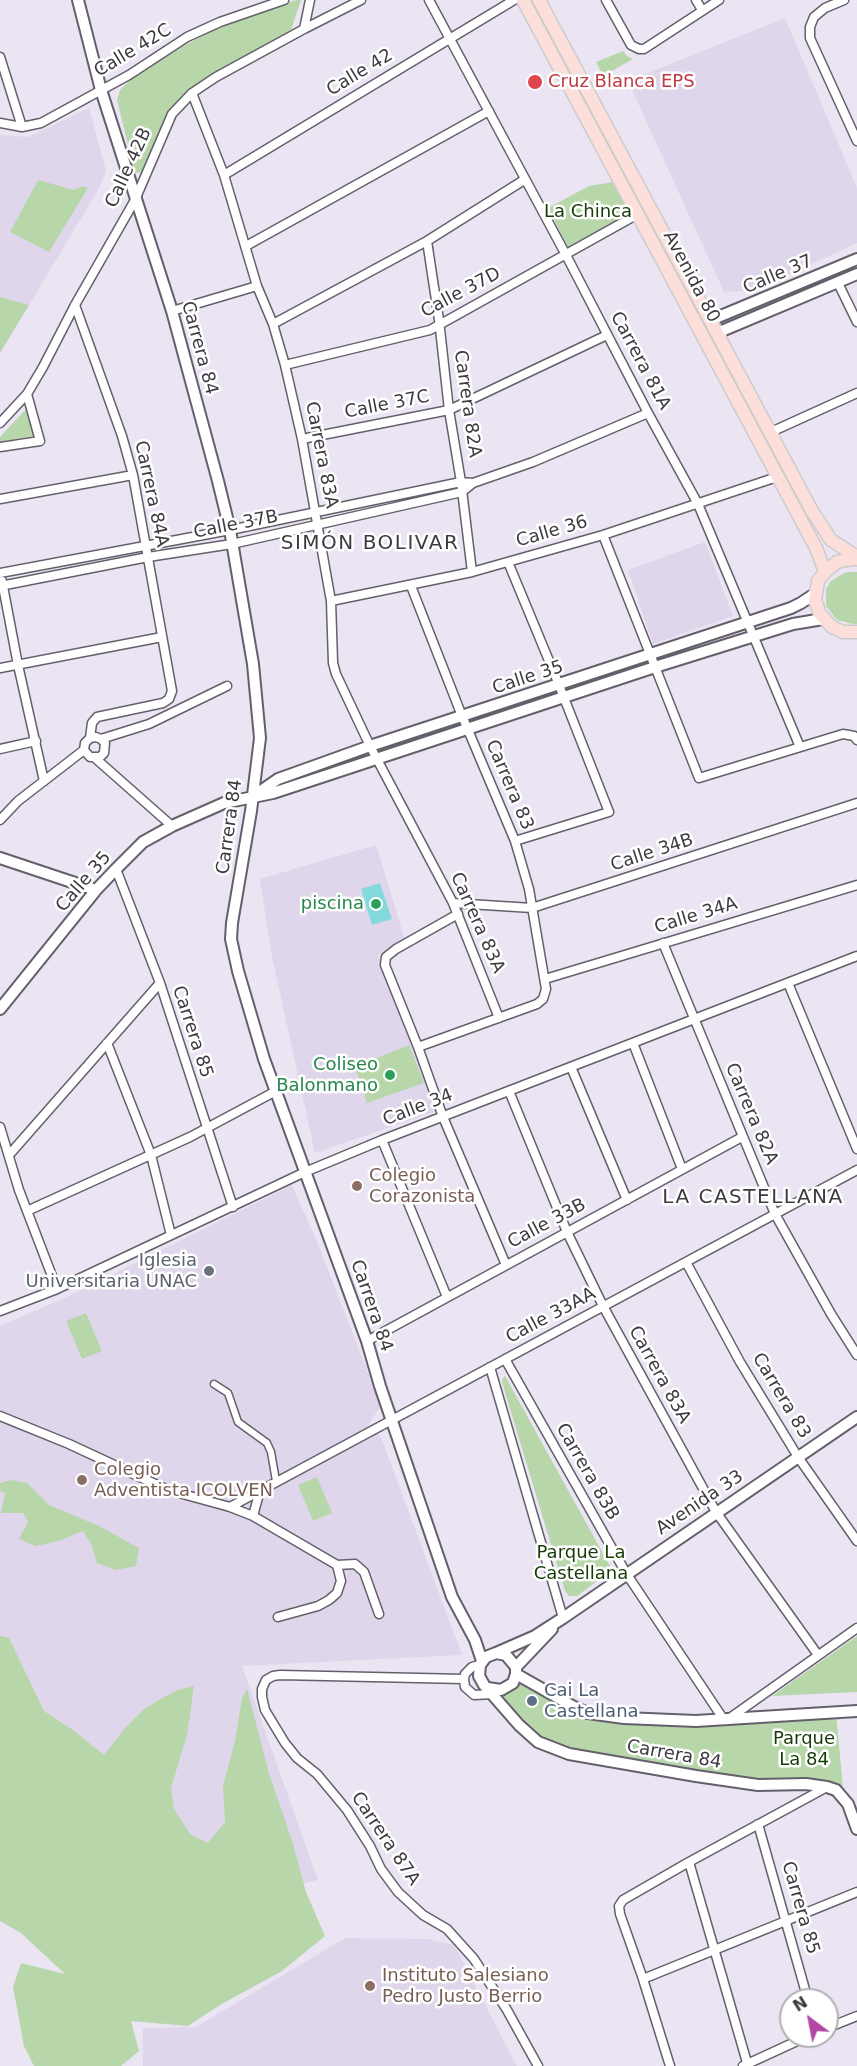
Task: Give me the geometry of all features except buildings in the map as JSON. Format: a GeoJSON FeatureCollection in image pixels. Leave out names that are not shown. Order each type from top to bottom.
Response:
{"type":"FeatureCollection","features":[{"type":"Feature","properties":{"kind":"main road","name":"Avenida 80"},"geometry":{"type":"LineString","coordinates":[[523,0],[816,548],[825,572]]}},
{"type":"Feature","properties":{"kind":"main road","name":"Avenida 80"},"geometry":{"type":"LineString","coordinates":[[539,0],[812,511],[831,540],[857,558]]}},
{"type":"Feature","properties":{"kind":"main road"},"geometry":{"type":"LineString","coordinates":[[856,633],[843,632],[832,627],[823,619],[817,608],[816,592],[818,581],[837,562],[857,558]]}},
{"type":"Feature","properties":{"kind":"street","name":"Carrera 84"},"geometry":{"type":"LineString","coordinates":[[78,0],[101,90],[172,311],[230,530],[253,664],[260,738],[231,939],[252,1021],[367,1341],[452,1597],[487,1659]]}},
{"type":"Feature","properties":{"kind":"street","name":"Calle 42C"},"geometry":{"type":"LineString","coordinates":[[0,123],[22,127],[41,123],[101,90],[187,37],[220,22],[284,0]]}},
{"type":"Feature","properties":{"kind":"street"},"geometry":{"type":"LineString","coordinates":[[304,29],[310,0]]}},
{"type":"Feature","properties":{"kind":"street","name":"Calle 42B"},"geometry":{"type":"LineString","coordinates":[[0,423],[27,394],[135,200],[172,114],[192,93],[304,29],[361,0]]}},
{"type":"Feature","properties":{"kind":"street","name":"Carrera 81A"},"geometry":{"type":"LineString","coordinates":[[429,0],[698,504],[800,747]]}},
{"type":"Feature","properties":{"kind":"street","name":"Calle 42"},"geometry":{"type":"LineString","coordinates":[[224,175],[514,0]]}},
{"type":"Feature","properties":{"kind":"street"},"geometry":{"type":"LineString","coordinates":[[606,0],[631,45],[644,49],[719,0]]}},
{"type":"Feature","properties":{"kind":"street"},"geometry":{"type":"LineString","coordinates":[[696,0],[702,10]]}},
{"type":"Feature","properties":{"kind":"street"},"geometry":{"type":"LineString","coordinates":[[844,0],[825,8],[814,17],[810,27],[810,38],[857,141]]}},
{"type":"Feature","properties":{"kind":"street"},"geometry":{"type":"LineString","coordinates":[[0,57],[22,127]]}},
{"type":"Feature","properties":{"kind":"street","name":"Carrera 83A"},"geometry":{"type":"LineString","coordinates":[[192,93],[224,175],[257,286],[273,324],[285,365],[302,439],[331,601],[333,663],[340,684],[370,746],[453,903],[499,1018]]}},
{"type":"Feature","properties":{"kind":"street"},"geometry":{"type":"LineString","coordinates":[[246,246],[489,111]]}},
{"type":"Feature","properties":{"kind":"street"},"geometry":{"type":"LineString","coordinates":[[273,324],[427,241],[524,180]]}},
{"type":"Feature","properties":{"kind":"street","name":"Calle 37D"},"geometry":{"type":"LineString","coordinates":[[285,365],[430,330],[638,214]]}},
{"type":"Feature","properties":{"kind":"street","name":"Carrera 82A"},"geometry":{"type":"LineString","coordinates":[[427,241],[472,573]]}},
{"type":"Feature","properties":{"kind":"street","name":"Calle 37"},"geometry":{"type":"LineString","coordinates":[[711,320],[857,259]]}},
{"type":"Feature","properties":{"kind":"street","name":"Calle 37"},"geometry":{"type":"LineString","coordinates":[[717,333],[857,274]]}},
{"type":"Feature","properties":{"kind":"street"},"geometry":{"type":"LineString","coordinates":[[838,283],[857,322]]}},
{"type":"Feature","properties":{"kind":"street"},"geometry":{"type":"LineString","coordinates":[[172,311],[257,286]]}},
{"type":"Feature","properties":{"kind":"street","name":"Carrera 84A"},"geometry":{"type":"LineString","coordinates":[[75,305],[122,436],[133,475],[171,695],[163,703],[102,715],[94,719],[90,738]]}},
{"type":"Feature","properties":{"kind":"street","name":"Calle 37C"},"geometry":{"type":"LineString","coordinates":[[302,439],[449,410],[607,335]]}},
{"type":"Feature","properties":{"kind":"street"},"geometry":{"type":"LineString","coordinates":[[771,432],[857,393]]}},
{"type":"Feature","properties":{"kind":"street"},"geometry":{"type":"LineString","coordinates":[[0,447],[40,441],[27,394]]}},
{"type":"Feature","properties":{"kind":"street","name":"Calle 37B"},"geometry":{"type":"LineString","coordinates":[[1,586],[148,557],[232,544],[462,492],[473,483],[543,458],[648,413]]}},
{"type":"Feature","properties":{"kind":"street"},"geometry":{"type":"LineString","coordinates":[[0,499],[133,475]]}},
{"type":"Feature","properties":{"kind":"street","name":"Calle 36"},"geometry":{"type":"LineString","coordinates":[[331,601],[472,573],[603,534],[777,477]]}},
{"type":"Feature","properties":{"kind":"street","name":"Calle 37B"},"geometry":{"type":"LineString","coordinates":[[0,573],[230,530],[461,482],[473,483]]}},
{"type":"Feature","properties":{"kind":"street"},"geometry":{"type":"LineString","coordinates":[[603,534],[699,778],[843,734],[854,736],[857,740]]}},
{"type":"Feature","properties":{"kind":"street"},"geometry":{"type":"LineString","coordinates":[[507,562],[564,697],[609,813],[515,841]]}},
{"type":"Feature","properties":{"kind":"street"},"geometry":{"type":"LineString","coordinates":[[0,573],[44,781]]}},
{"type":"Feature","properties":{"kind":"street","name":"Carrera 83"},"geometry":{"type":"LineString","coordinates":[[411,586],[462,716],[515,841],[525,871],[545,979],[545,995],[540,1003],[499,1018]]}},
{"type":"Feature","properties":{"kind":"street","name":"Calle 35"},"geometry":{"type":"LineString","coordinates":[[252,796],[278,779],[370,746],[748,622],[801,603],[816,592]]}},
{"type":"Feature","properties":{"kind":"street","name":"Calle 35"},"geometry":{"type":"LineString","coordinates":[[2,1003],[116,869],[143,842],[172,826],[224,803],[273,793],[655,667],[793,624],[823,619]]}},
{"type":"Feature","properties":{"kind":"street"},"geometry":{"type":"LineString","coordinates":[[0,668],[162,637]]}},
{"type":"Feature","properties":{"kind":"street"},"geometry":{"type":"LineString","coordinates":[[0,820],[18,801],[84,750],[85,743],[90,738],[101,739],[149,724],[227,686]]}},
{"type":"Feature","properties":{"kind":"street"},"geometry":{"type":"LineString","coordinates":[[95,758],[100,757],[106,749],[101,739]]}},
{"type":"Feature","properties":{"kind":"street"},"geometry":{"type":"LineString","coordinates":[[0,749],[36,741]]}},
{"type":"Feature","properties":{"kind":"street"},"geometry":{"type":"LineString","coordinates":[[84,750],[172,826]]}},
{"type":"Feature","properties":{"kind":"street","name":"Calle 34B"},"geometry":{"type":"LineString","coordinates":[[453,903],[532,909],[857,803]]}},
{"type":"Feature","properties":{"kind":"street"},"geometry":{"type":"LineString","coordinates":[[0,858],[96,890]]}},
{"type":"Feature","properties":{"kind":"street","name":"Carrera 85"},"geometry":{"type":"LineString","coordinates":[[116,869],[160,983],[233,1207]]}},
{"type":"Feature","properties":{"kind":"street","name":"Calle 34A"},"geometry":{"type":"LineString","coordinates":[[545,979],[857,885]]}},
{"type":"Feature","properties":{"kind":"street"},"geometry":{"type":"LineString","coordinates":[[458,914],[396,949],[386,957],[385,964],[443,1117],[506,1265]]}},
{"type":"Feature","properties":{"kind":"street","name":"Carrera 82A"},"geometry":{"type":"LineString","coordinates":[[663,943],[775,1214],[831,1314],[857,1354]]}},
{"type":"Feature","properties":{"kind":"street","name":"Calle 34"},"geometry":{"type":"LineString","coordinates":[[0,1311],[119,1262],[305,1172],[382,1140],[857,956]]}},
{"type":"Feature","properties":{"kind":"street"},"geometry":{"type":"LineString","coordinates":[[9,1155],[160,983]]}},
{"type":"Feature","properties":{"kind":"street"},"geometry":{"type":"LineString","coordinates":[[788,983],[857,1149]]}},
{"type":"Feature","properties":{"kind":"street"},"geometry":{"type":"LineString","coordinates":[[418,1047],[499,1018]]}},
{"type":"Feature","properties":{"kind":"street"},"geometry":{"type":"LineString","coordinates":[[107,1043],[151,1155],[171,1235]]}},
{"type":"Feature","properties":{"kind":"street"},"geometry":{"type":"LineString","coordinates":[[633,1043],[682,1169]]}},
{"type":"Feature","properties":{"kind":"street"},"geometry":{"type":"LineString","coordinates":[[571,1067],[627,1200]]}},
{"type":"Feature","properties":{"kind":"street"},"geometry":{"type":"LineString","coordinates":[[27,1211],[206,1129],[276,1091]]}},
{"type":"Feature","properties":{"kind":"street","name":"Carrera 83A"},"geometry":{"type":"LineString","coordinates":[[509,1091],[567,1232],[603,1306],[716,1512],[818,1655]]}},
{"type":"Feature","properties":{"kind":"street"},"geometry":{"type":"LineString","coordinates":[[0,1127],[27,1211],[57,1289]]}},
{"type":"Feature","properties":{"kind":"street","name":"Calle 33B"},"geometry":{"type":"LineString","coordinates":[[367,1341],[742,1137]]}},
{"type":"Feature","properties":{"kind":"street"},"geometry":{"type":"LineString","coordinates":[[382,1140],[447,1297]]}},
{"type":"Feature","properties":{"kind":"street","name":"Calle 33AA"},"geometry":{"type":"LineString","coordinates":[[230,1507],[857,1170]]}},
{"type":"Feature","properties":{"kind":"street","name":"Carrera 83"},"geometry":{"type":"LineString","coordinates":[[686,1262],[740,1362],[798,1457],[857,1541]]}},
{"type":"Feature","properties":{"kind":"street","name":"Carrera 83B"},"geometry":{"type":"LineString","coordinates":[[505,1359],[626,1573],[725,1720]]}},
{"type":"Feature","properties":{"kind":"street"},"geometry":{"type":"LineString","coordinates":[[490,1367],[563,1618]]}},
{"type":"Feature","properties":{"kind":"street"},"geometry":{"type":"LineString","coordinates":[[214,1384],[228,1393],[238,1422],[267,1443],[271,1452],[276,1481]]}},
{"type":"Feature","properties":{"kind":"street"},"geometry":{"type":"LineString","coordinates":[[0,1416],[69,1444],[168,1490],[230,1507],[253,1516],[337,1565],[355,1564],[364,1572],[379,1614]]}},
{"type":"Feature","properties":{"kind":"street","name":"Avenida 33"},"geometry":{"type":"LineString","coordinates":[[487,1659],[535,1636],[563,1618],[857,1417]]}},
{"type":"Feature","properties":{"kind":"street"},"geometry":{"type":"LineString","coordinates":[[253,1516],[260,1490]]}},
{"type":"Feature","properties":{"kind":"street"},"geometry":{"type":"LineString","coordinates":[[278,1617],[318,1606],[330,1600],[337,1593],[341,1581],[337,1565]]}},
{"type":"Feature","properties":{"kind":"street","name":"Avenida 33"},"geometry":{"type":"LineString","coordinates":[[516,1671],[563,1618]]}},
{"type":"Feature","properties":{"kind":"street"},"geometry":{"type":"LineString","coordinates":[[725,1720],[857,1628]]}},
{"type":"Feature","properties":{"kind":"street"},"geometry":{"type":"LineString","coordinates":[[510,1658],[516,1671],[513,1683],[506,1688],[474,1695],[465,1687],[464,1679],[468,1670],[487,1659],[510,1658]]}},
{"type":"Feature","properties":{"kind":"street"},"geometry":{"type":"LineString","coordinates":[[487,1659],[479,1676],[491,1691]]}},
{"type":"Feature","properties":{"kind":"street","name":"Carrera 84"},"geometry":{"type":"LineString","coordinates":[[516,1671],[560,1700],[588,1713],[624,1718],[725,1720]]}},
{"type":"Feature","properties":{"kind":"street","name":"Carrera 87A"},"geometry":{"type":"LineString","coordinates":[[464,1679],[302,1674],[273,1676],[266,1680],[262,1689],[266,1710],[285,1743],[297,1758],[317,1774],[347,1810],[370,1846],[381,1869],[398,1892],[423,1915],[447,1929],[474,1959],[507,2010],[538,2066]]}},
{"type":"Feature","properties":{"kind":"street","name":"Carrera 84"},"geometry":{"type":"LineString","coordinates":[[491,1691],[529,1736],[552,1749],[569,1754],[758,1785],[806,1784],[827,1787]]}},
{"type":"Feature","properties":{"kind":"street"},"geometry":{"type":"LineString","coordinates":[[725,1720],[857,1712]]}},
{"type":"Feature","properties":{"kind":"street"},"geometry":{"type":"LineString","coordinates":[[670,2066],[620,1914],[619,1906],[623,1900],[827,1787],[836,1790],[848,1804],[857,1829]]}},
{"type":"Feature","properties":{"kind":"street","name":"Carrera 85"},"geometry":{"type":"LineString","coordinates":[[758,1824],[805,1988]]}},
{"type":"Feature","properties":{"kind":"street"},"geometry":{"type":"LineString","coordinates":[[689,1862],[746,2065],[782,2048]]}},
{"type":"Feature","properties":{"kind":"street"},"geometry":{"type":"LineString","coordinates":[[643,1979],[857,1892]]}},
{"type":"Feature","properties":{"kind":"street"},"geometry":{"type":"LineString","coordinates":[[839,2023],[857,2016]]}},
{"type":"Feature","properties":{"kind":"shaded area"},"geometry":{"type":"Polygon","coordinates":[[[785,18],[857,188],[857,243],[756,290],[724,292],[628,81],[785,18]]]}},
{"type":"Feature","properties":{"kind":"shaded area"},"geometry":{"type":"Polygon","coordinates":[[[89,108],[106,171],[98,190],[29,305],[0,297],[0,135],[28,137],[89,108]]]}},
{"type":"Feature","properties":{"kind":"shaded area"},"geometry":{"type":"Polygon","coordinates":[[[705,542],[733,616],[653,644],[628,570],[705,542]]]}},
{"type":"Feature","properties":{"kind":"shaded area","name":"Colegio Corazonista"},"geometry":{"type":"Polygon","coordinates":[[[376,845],[405,940],[378,955],[437,1111],[315,1153],[271,952],[260,879],[376,845]]]}},
{"type":"Feature","properties":{"kind":"shaded area"},"geometry":{"type":"Polygon","coordinates":[[[292,1185],[318,1244],[381,1406],[369,1423],[375,1434],[378,1433],[382,1440],[462,1655],[242,1666],[318,1880],[247,1896],[0,1777],[0,1326],[67,1297],[292,1185]]]}},
{"type":"Feature","properties":{"kind":"shaded area","name":"Instituto Salesiano Pedro Justo Berrio"},"geometry":{"type":"Polygon","coordinates":[[[345,1938],[428,1939],[454,1945],[517,2066],[143,2066],[143,2028],[196,2027],[345,1938]]]}},
{"type":"Feature","properties":{"kind":"green space"},"geometry":{"type":"Polygon","coordinates":[[[301,0],[291,30],[191,91],[171,111],[142,172],[135,173],[117,100],[120,90],[130,80],[180,48],[222,26],[301,0]]]}},
{"type":"Feature","properties":{"kind":"green space"},"geometry":{"type":"Polygon","coordinates":[[[623,51],[633,59],[603,76],[596,62],[623,51]]]}},
{"type":"Feature","properties":{"kind":"green space"},"geometry":{"type":"Polygon","coordinates":[[[38,180],[74,190],[83,186],[88,188],[49,252],[10,232],[38,180]]]}},
{"type":"Feature","properties":{"kind":"green space","name":"La Chinca"},"geometry":{"type":"Polygon","coordinates":[[[613,182],[631,214],[569,250],[548,208],[589,186],[613,182]]]}},
{"type":"Feature","properties":{"kind":"green space"},"geometry":{"type":"Polygon","coordinates":[[[0,297],[29,305],[0,353],[0,297]]]}},
{"type":"Feature","properties":{"kind":"green space"},"geometry":{"type":"Polygon","coordinates":[[[28,407],[38,435],[0,442],[0,437],[28,407]]]}},
{"type":"Feature","properties":{"kind":"green space"},"geometry":{"type":"Polygon","coordinates":[[[846,572],[857,572],[857,624],[837,620],[826,606],[826,589],[831,581],[846,572]]]}},
{"type":"Feature","properties":{"kind":"green space","name":"Coliseo Balonmano"},"geometry":{"type":"Polygon","coordinates":[[[409,1045],[424,1083],[367,1103],[355,1067],[409,1045]]]}},
{"type":"Feature","properties":{"kind":"green space"},"geometry":{"type":"Polygon","coordinates":[[[86,1313],[102,1351],[82,1359],[66,1321],[86,1313]]]}},
{"type":"Feature","properties":{"kind":"green space","name":"Parque La Castellana"},"geometry":{"type":"Polygon","coordinates":[[[505,1376],[610,1566],[609,1572],[577,1596],[569,1596],[565,1591],[502,1382],[505,1376]]]}},
{"type":"Feature","properties":{"kind":"green space"},"geometry":{"type":"Polygon","coordinates":[[[317,1477],[332,1513],[313,1521],[298,1485],[317,1477]]]}},
{"type":"Feature","properties":{"kind":"green space"},"geometry":{"type":"Polygon","coordinates":[[[11,1480],[27,1483],[49,1505],[99,1526],[139,1548],[136,1566],[116,1570],[97,1563],[91,1544],[83,1531],[59,1541],[36,1546],[19,1539],[28,1522],[23,1513],[1,1513],[5,1493],[0,1491],[0,1483],[11,1480]]]}},
{"type":"Feature","properties":{"kind":"green space"},"geometry":{"type":"Polygon","coordinates":[[[0,1636],[9,1638],[44,1711],[73,1730],[104,1755],[126,1727],[145,1708],[177,1690],[194,1686],[187,1735],[171,1788],[174,1809],[190,1834],[208,1843],[225,1822],[223,1786],[235,1741],[242,1698],[247,1689],[269,1773],[293,1844],[306,1892],[325,1936],[282,1971],[220,2005],[188,2026],[131,2021],[139,2051],[121,2066],[34,2066],[24,2046],[13,1987],[21,1963],[65,1974],[21,1933],[0,1921],[0,1636]]]}},
{"type":"Feature","properties":{"kind":"green space"},"geometry":{"type":"Polygon","coordinates":[[[857,1636],[857,1692],[772,1696],[857,1636]]]}},
{"type":"Feature","properties":{"kind":"green space","name":"Parque La 84"},"geometry":{"type":"Polygon","coordinates":[[[516,1674],[588,1713],[696,1721],[836,1713],[844,1799],[836,1790],[758,1785],[569,1754],[519,1725],[496,1690],[516,1674]]]}},
{"type":"Feature","properties":{"kind":"water","name":"piscina"},"geometry":{"type":"Polygon","coordinates":[[[380,883],[392,919],[372,925],[361,889],[380,883]]]}},
{"type":"Feature","properties":{"kind":"place","name":"Cruz Blanca EPS"},"geometry":{"type":"Point","coordinates":[535,82]}},
{"type":"Feature","properties":{"kind":"place","name":"piscina"},"geometry":{"type":"Point","coordinates":[376,904]}},
{"type":"Feature","properties":{"kind":"place","name":"Coliseo Balonmano"},"geometry":{"type":"Point","coordinates":[390,1075]}},
{"type":"Feature","properties":{"kind":"place","name":"Colegio Corazonista"},"geometry":{"type":"Point","coordinates":[357,1186]}},
{"type":"Feature","properties":{"kind":"place","name":"Iglesia Universitaria UNAC"},"geometry":{"type":"Point","coordinates":[209,1271]}},
{"type":"Feature","properties":{"kind":"place","name":"Colegio Adventista ICOLVEN"},"geometry":{"type":"Point","coordinates":[82,1480]}},
{"type":"Feature","properties":{"kind":"place","name":"Cai La Castellana"},"geometry":{"type":"Point","coordinates":[532,1701]}},
{"type":"Feature","properties":{"kind":"place","name":"Instituto Salesiano Pedro Justo Berrio"},"geometry":{"type":"Point","coordinates":[370,1986]}},
{"type":"Feature","properties":{"kind":"district","name":"SIMÓN BOLIVAR"},"geometry":{"type":"Point","coordinates":[370,544]}},
{"type":"Feature","properties":{"kind":"district","name":"LA CASTELLANA"},"geometry":{"type":"Point","coordinates":[753,1198]}}]}
